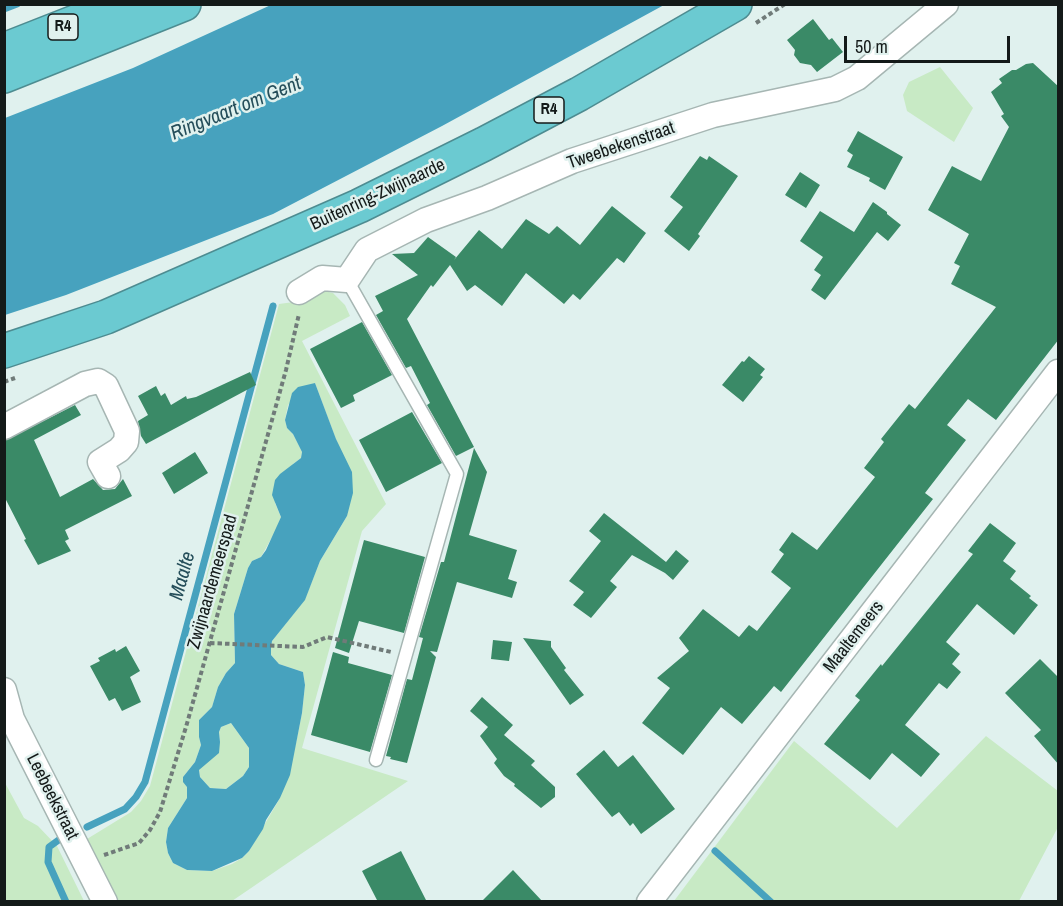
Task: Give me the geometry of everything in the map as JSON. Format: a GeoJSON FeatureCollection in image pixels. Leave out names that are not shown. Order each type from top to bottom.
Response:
{"type":"FeatureCollection","features":[{"type":"Feature","properties":{"kind":"highway","name":"R4"},"geometry":{"type":"LineString","coordinates":[[4,50],[121,4]]}},
{"type":"Feature","properties":{"kind":"highway","name":"R4"},"geometry":{"type":"LineString","coordinates":[[4,75],[184,4]]}},
{"type":"Feature","properties":{"kind":"highway","name":"Buitenring-Zwijnaarde"},"geometry":{"type":"LineString","coordinates":[[4,351],[106,317],[359,206],[579,94],[735,4]]}},
{"type":"Feature","properties":{"kind":"street","name":"Tweebekenstraat"},"geometry":{"type":"LineString","coordinates":[[347,280],[367,250],[426,220],[488,198],[572,161],[713,115],[835,89],[857,78],[946,4]]}},
{"type":"Feature","properties":{"kind":"street"},"geometry":{"type":"LineString","coordinates":[[299,292],[322,278],[347,280]]}},
{"type":"Feature","properties":{"kind":"street","name":"Maaltemeers"},"geometry":{"type":"LineString","coordinates":[[649,902],[1059,372]]}},
{"type":"Feature","properties":{"kind":"street"},"geometry":{"type":"LineString","coordinates":[[4,427],[85,384],[98,381],[106,386],[127,431],[126,442],[119,450],[100,462],[108,476]]}},
{"type":"Feature","properties":{"kind":"street","name":"Leebeekstraat"},"geometry":{"type":"LineString","coordinates":[[4,690],[12,719],[105,902]]}},
{"type":"Feature","properties":{"kind":"lane"},"geometry":{"type":"LineString","coordinates":[[347,280],[457,474],[376,760]]}},
{"type":"Feature","properties":{"kind":"path","name":"Zwijnaardemeerspad"},"geometry":{"type":"LineString","coordinates":[[84,862],[139,843],[150,830],[160,812],[210,643],[289,359],[298,324],[299,292]]}},
{"type":"Feature","properties":{"kind":"path"},"geometry":{"type":"LineString","coordinates":[[210,643],[303,647],[327,638],[406,655]]}},
{"type":"Feature","properties":{"kind":"green space"},"geometry":{"type":"Polygon","coordinates":[[[940,67],[973,108],[954,142],[907,111],[903,95],[909,82],[940,67]]]}},
{"type":"Feature","properties":{"kind":"green space"},"geometry":{"type":"Polygon","coordinates":[[[319,290],[333,293],[345,305],[350,316],[302,341],[386,504],[362,531],[302,748],[408,781],[232,901],[119,901],[87,839],[131,812],[150,786],[279,304],[294,302],[319,290]],[[315,383],[288,405],[285,420],[287,428],[293,434],[302,452],[301,458],[293,464],[275,503],[281,517],[276,530],[261,557],[252,561],[248,568],[234,614],[235,663],[218,687],[212,707],[199,720],[201,745],[195,762],[183,777],[187,786],[187,798],[168,828],[166,842],[168,853],[173,863],[187,870],[212,871],[242,858],[249,851],[280,798],[296,743],[305,685],[303,672],[279,664],[271,655],[272,641],[305,599],[320,561],[347,516],[341,453],[315,383]]]}},
{"type":"Feature","properties":{"kind":"green space"},"geometry":{"type":"Polygon","coordinates":[[[231,723],[249,748],[249,767],[243,776],[226,789],[210,788],[200,777],[199,770],[220,742],[221,727],[231,723]]]}},
{"type":"Feature","properties":{"kind":"green space"},"geometry":{"type":"Polygon","coordinates":[[[986,736],[1058,791],[1058,827],[1019,901],[674,901],[794,741],[897,828],[986,736]]]}},
{"type":"Feature","properties":{"kind":"green space"},"geometry":{"type":"Polygon","coordinates":[[[4,781],[24,818],[38,826],[57,846],[84,901],[5,901],[4,781]]]}},
{"type":"Feature","properties":{"kind":"water","name":"Ringvaart om Gent"},"geometry":{"type":"Polygon","coordinates":[[[273,4],[664,5],[442,126],[273,214],[66,295],[5,315],[5,118],[133,68],[273,4]]]}},
{"type":"Feature","properties":{"kind":"water"},"geometry":{"type":"Polygon","coordinates":[[[315,383],[336,439],[352,472],[353,493],[347,516],[320,561],[305,600],[272,641],[271,655],[279,664],[303,672],[305,685],[290,775],[263,829],[242,858],[212,871],[187,870],[173,863],[168,853],[166,842],[168,828],[187,798],[187,787],[183,782],[183,777],[195,762],[201,745],[199,720],[212,707],[218,687],[235,663],[234,614],[248,568],[252,561],[261,557],[266,550],[281,517],[272,495],[275,480],[301,458],[302,452],[293,434],[287,428],[285,420],[292,393],[298,387],[315,383]],[[231,723],[221,727],[219,753],[199,770],[200,777],[210,788],[226,789],[243,776],[249,767],[249,748],[231,723]]]}},
{"type":"Feature","properties":{"kind":"building"},"geometry":{"type":"Polygon","coordinates":[[[813,19],[829,40],[832,38],[843,52],[817,72],[811,65],[800,63],[794,55],[795,50],[787,40],[813,19]]]}},
{"type":"Feature","properties":{"kind":"building"},"geometry":{"type":"Polygon","coordinates":[[[1033,63],[1059,87],[1059,339],[996,420],[968,399],[947,425],[966,440],[925,493],[933,499],[781,692],[774,686],[742,724],[721,707],[683,755],[642,723],[670,688],[657,678],[689,651],[679,638],[703,609],[739,637],[749,625],[757,631],[791,588],[771,572],[784,554],[779,550],[792,532],[817,550],[875,477],[864,468],[884,442],[881,439],[909,404],[915,409],[996,307],[951,284],[960,266],[954,263],[969,234],[928,210],[952,166],[981,181],[1009,127],[1001,116],[1004,114],[991,92],[1002,83],[999,79],[1012,70],[1033,63]]]}},
{"type":"Feature","properties":{"kind":"building"},"geometry":{"type":"Polygon","coordinates":[[[858,131],[903,157],[885,190],[869,181],[870,178],[847,167],[853,155],[847,151],[858,131]]]}},
{"type":"Feature","properties":{"kind":"building"},"geometry":{"type":"Polygon","coordinates":[[[700,156],[707,160],[709,156],[738,176],[689,251],[664,231],[683,207],[670,197],[700,156]]]}},
{"type":"Feature","properties":{"kind":"building"},"geometry":{"type":"Polygon","coordinates":[[[800,172],[820,185],[806,208],[785,195],[800,172]]]}},
{"type":"Feature","properties":{"kind":"building"},"geometry":{"type":"Polygon","coordinates":[[[873,202],[901,225],[888,241],[877,232],[825,300],[811,290],[821,275],[814,270],[823,257],[800,241],[820,211],[854,232],[873,202]]]}},
{"type":"Feature","properties":{"kind":"building"},"geometry":{"type":"Polygon","coordinates":[[[612,206],[646,233],[624,263],[617,258],[580,300],[573,294],[564,304],[526,273],[502,306],[475,285],[467,291],[450,265],[433,287],[431,285],[407,319],[474,447],[456,456],[427,405],[430,403],[411,366],[406,368],[376,315],[383,311],[375,296],[418,275],[392,254],[414,253],[428,237],[456,257],[454,260],[479,230],[502,249],[526,219],[549,234],[557,226],[580,245],[612,206]]]}},
{"type":"Feature","properties":{"kind":"building"},"geometry":{"type":"Polygon","coordinates":[[[362,322],[392,375],[353,395],[355,401],[341,408],[310,349],[362,322]]]}},
{"type":"Feature","properties":{"kind":"building"},"geometry":{"type":"Polygon","coordinates":[[[749,356],[765,369],[760,375],[763,377],[743,402],[722,385],[749,356]]]}},
{"type":"Feature","properties":{"kind":"building"},"geometry":{"type":"Polygon","coordinates":[[[250,372],[256,385],[146,444],[141,436],[138,421],[148,415],[138,396],[156,386],[161,396],[165,393],[171,405],[186,396],[187,399],[196,397],[250,372]]]}},
{"type":"Feature","properties":{"kind":"building"},"geometry":{"type":"Polygon","coordinates":[[[75,405],[81,415],[34,440],[60,497],[93,479],[103,490],[115,489],[123,479],[132,496],[65,530],[69,539],[65,541],[71,551],[38,565],[4,496],[4,441],[75,405]]]}},
{"type":"Feature","properties":{"kind":"building"},"geometry":{"type":"Polygon","coordinates":[[[412,412],[442,463],[386,492],[359,440],[412,412]]]}},
{"type":"Feature","properties":{"kind":"building"},"geometry":{"type":"Polygon","coordinates":[[[474,448],[487,472],[469,535],[517,550],[508,579],[517,582],[512,598],[457,582],[437,652],[430,651],[436,657],[407,763],[390,759],[391,757],[386,756],[407,679],[412,680],[423,638],[419,637],[441,562],[444,562],[474,448]]]}},
{"type":"Feature","properties":{"kind":"building"},"geometry":{"type":"Polygon","coordinates":[[[195,452],[208,473],[174,494],[162,473],[195,452]]]}},
{"type":"Feature","properties":{"kind":"building"},"geometry":{"type":"Polygon","coordinates":[[[604,513],[666,562],[676,550],[689,561],[673,580],[665,573],[632,555],[610,581],[617,587],[591,618],[573,605],[584,592],[569,581],[601,541],[589,531],[604,513]]]}},
{"type":"Feature","properties":{"kind":"building"},"geometry":{"type":"Polygon","coordinates":[[[990,523],[1016,543],[1003,561],[1016,571],[1010,579],[1031,596],[1029,598],[1038,605],[1014,635],[977,604],[946,642],[960,654],[952,664],[961,672],[947,689],[939,683],[905,725],[940,754],[921,777],[892,753],[870,780],[824,744],[860,700],[855,696],[973,554],[968,551],[990,523]]]}},
{"type":"Feature","properties":{"kind":"building"},"geometry":{"type":"Polygon","coordinates":[[[364,540],[425,557],[404,633],[359,621],[349,653],[335,648],[364,540]]]}},
{"type":"Feature","properties":{"kind":"building"},"geometry":{"type":"Polygon","coordinates":[[[523,638],[551,641],[551,647],[566,668],[564,670],[584,695],[570,705],[523,638]]]}},
{"type":"Feature","properties":{"kind":"building"},"geometry":{"type":"Polygon","coordinates":[[[493,640],[512,642],[509,661],[491,659],[493,640]]]}},
{"type":"Feature","properties":{"kind":"building"},"geometry":{"type":"Polygon","coordinates":[[[126,646],[140,671],[130,677],[141,702],[122,711],[115,698],[109,701],[90,666],[100,661],[98,658],[126,646]]]}},
{"type":"Feature","properties":{"kind":"building"},"geometry":{"type":"Polygon","coordinates":[[[333,652],[349,657],[348,663],[392,675],[370,752],[311,735],[333,652]]]}},
{"type":"Feature","properties":{"kind":"building"},"geometry":{"type":"Polygon","coordinates":[[[1040,659],[1059,678],[1059,765],[1034,736],[1041,730],[1005,693],[1040,659]]]}},
{"type":"Feature","properties":{"kind":"building"},"geometry":{"type":"Polygon","coordinates":[[[482,697],[513,725],[504,735],[535,761],[531,765],[555,787],[555,797],[541,808],[514,786],[515,784],[504,776],[494,763],[497,759],[480,736],[488,727],[470,711],[482,697]]]}},
{"type":"Feature","properties":{"kind":"building"},"geometry":{"type":"Polygon","coordinates":[[[604,750],[618,767],[633,755],[675,809],[641,834],[633,823],[630,826],[619,812],[612,817],[576,774],[604,750]]]}},
{"type":"Feature","properties":{"kind":"building"},"geometry":{"type":"Polygon","coordinates":[[[401,851],[427,902],[378,902],[362,871],[401,851]]]}},
{"type":"Feature","properties":{"kind":"building"},"geometry":{"type":"Polygon","coordinates":[[[513,870],[543,902],[481,902],[513,870]]]}},
{"type":"Feature","properties":{"kind":"waterway"},"geometry":{"type":"LineString","coordinates":[[4,9],[17,4]]}},
{"type":"Feature","properties":{"kind":"waterway","name":"Maalte"},"geometry":{"type":"LineString","coordinates":[[87,827],[125,809],[145,782],[273,306]]}},
{"type":"Feature","properties":{"kind":"waterway","name":"Maalte"},"geometry":{"type":"LineString","coordinates":[[60,839],[49,847],[48,862],[66,902]]}},
{"type":"Feature","properties":{"kind":"waterway"},"geometry":{"type":"LineString","coordinates":[[715,851],[771,902]]}}]}
